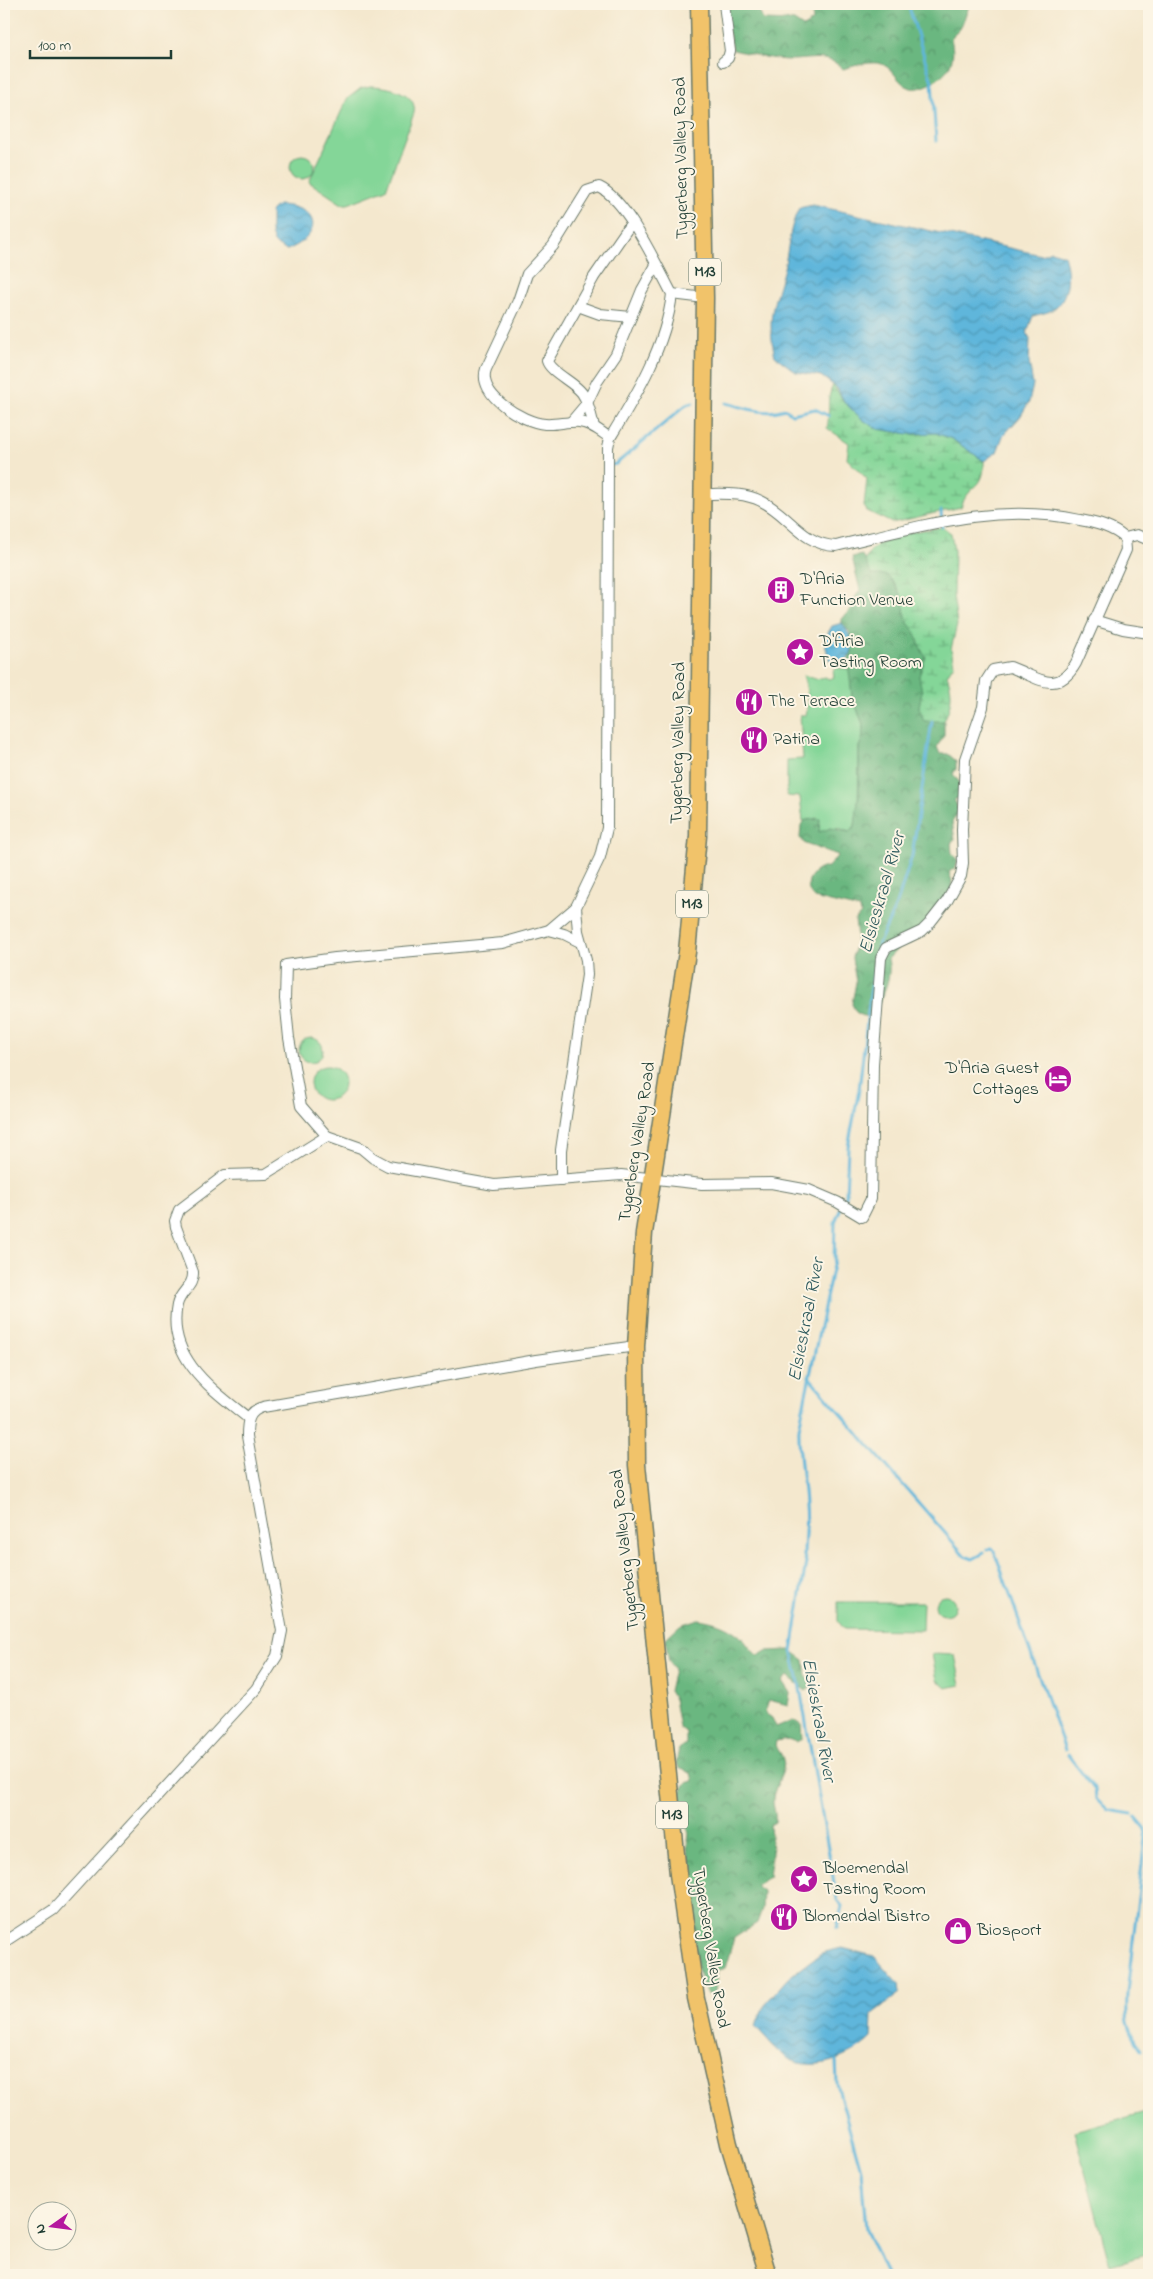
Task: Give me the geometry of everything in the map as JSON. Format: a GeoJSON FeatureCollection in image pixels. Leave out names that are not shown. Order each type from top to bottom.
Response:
{"type":"FeatureCollection","features":[{"type":"Feature","properties":{"kind":"main road","name":"Tygerberg Valley Road"},"geometry":{"type":"LineString","coordinates":[[699,4],[705,298],[698,836],[687,952],[644,1234],[636,1346],[639,1496],[684,1923],[708,2057],[729,2144],[768,2275]]}},
{"type":"Feature","properties":{"kind":"street"},"geometry":{"type":"LineString","coordinates":[[723,62],[728,58],[730,50],[724,4]]}},
{"type":"Feature","properties":{"kind":"street"},"geometry":{"type":"LineString","coordinates":[[610,438],[594,427],[579,422],[544,424],[518,415],[487,390],[484,374],[518,301],[527,274],[553,246],[587,191],[595,187],[604,189],[619,203],[632,222],[672,294],[668,320],[652,360],[610,438],[608,456],[607,828],[600,857],[576,907],[549,930],[503,943],[335,958],[286,965],[284,968],[286,1017],[299,1099],[304,1110],[328,1136],[361,1148],[388,1166],[462,1181],[494,1185],[621,1175],[652,1180],[702,1184],[771,1183],[809,1190],[837,1202],[862,1217],[871,1199],[873,1064],[883,952],[886,948],[922,930],[929,924],[948,901],[961,876],[966,759],[983,707],[986,681],[993,670],[1005,666],[1047,682],[1055,682],[1066,678],[1076,663],[1126,550],[1125,538],[1117,531],[1096,523],[1056,515],[980,514],[836,546],[824,545],[805,536],[772,507],[759,500],[742,495],[703,494]]}},
{"type":"Feature","properties":{"kind":"street"},"geometry":{"type":"LineString","coordinates":[[594,427],[587,403],[577,387],[549,366],[548,361],[594,277],[632,222]]}},
{"type":"Feature","properties":{"kind":"street"},"geometry":{"type":"LineString","coordinates":[[571,422],[587,403],[596,382],[619,348],[642,290],[656,265]]}},
{"type":"Feature","properties":{"kind":"street"},"geometry":{"type":"LineString","coordinates":[[672,294],[705,298]]}},
{"type":"Feature","properties":{"kind":"street"},"geometry":{"type":"LineString","coordinates":[[578,306],[600,314],[631,317]]}},
{"type":"Feature","properties":{"kind":"street"},"geometry":{"type":"LineString","coordinates":[[1125,538],[1137,535],[1149,540]]}},
{"type":"Feature","properties":{"kind":"street"},"geometry":{"type":"LineString","coordinates":[[1094,620],[1122,629],[1149,632]]}},
{"type":"Feature","properties":{"kind":"street"},"geometry":{"type":"LineString","coordinates":[[561,1180],[561,1150],[587,975],[586,960],[580,942],[576,907]]}},
{"type":"Feature","properties":{"kind":"street"},"geometry":{"type":"LineString","coordinates":[[549,930],[564,934],[580,942]]}},
{"type":"Feature","properties":{"kind":"street"},"geometry":{"type":"LineString","coordinates":[[248,1418],[199,1377],[184,1354],[180,1343],[177,1307],[179,1300],[194,1278],[176,1227],[176,1216],[183,1206],[225,1175],[266,1174],[328,1136]]}},
{"type":"Feature","properties":{"kind":"street"},"geometry":{"type":"LineString","coordinates":[[4,1942],[53,1910],[256,1689],[277,1656],[282,1631],[248,1436],[248,1418],[256,1409],[536,1360],[636,1346]]}},
{"type":"Feature","properties":{"kind":"green space"},"geometry":{"type":"Polygon","coordinates":[[[722,4],[756,4],[763,20],[794,21],[803,27],[813,21],[811,4],[970,4],[960,29],[951,38],[953,55],[944,74],[928,85],[911,88],[902,83],[883,64],[865,64],[843,69],[825,59],[784,60],[733,50],[722,4]]]}},
{"type":"Feature","properties":{"kind":"green space"},"geometry":{"type":"Polygon","coordinates":[[[370,86],[385,87],[406,95],[414,106],[414,113],[386,189],[348,204],[342,204],[309,182],[347,99],[361,88],[370,86]]]}},
{"type":"Feature","properties":{"kind":"green space"},"geometry":{"type":"Polygon","coordinates":[[[302,155],[307,156],[313,162],[313,172],[307,178],[302,179],[297,178],[291,172],[290,167],[291,162],[297,156],[302,155]]]}},
{"type":"Feature","properties":{"kind":"green space"},"geometry":{"type":"Polygon","coordinates":[[[833,385],[845,403],[863,420],[878,429],[909,434],[935,433],[952,439],[984,461],[982,477],[964,499],[961,507],[892,523],[867,511],[864,506],[867,479],[847,459],[849,443],[827,428],[829,396],[833,385]]]}},
{"type":"Feature","properties":{"kind":"green space"},"geometry":{"type":"Polygon","coordinates":[[[942,527],[951,533],[954,551],[953,595],[957,625],[951,649],[954,664],[947,675],[951,699],[944,721],[924,721],[919,707],[922,691],[919,676],[926,657],[907,620],[899,590],[887,575],[872,575],[865,561],[870,552],[887,539],[898,535],[942,527]]]}},
{"type":"Feature","properties":{"kind":"green space"},"geometry":{"type":"Polygon","coordinates":[[[862,555],[872,575],[887,575],[900,595],[907,620],[926,657],[919,676],[922,691],[919,707],[924,721],[944,721],[944,735],[937,747],[940,754],[948,754],[956,761],[956,769],[953,774],[961,784],[960,797],[954,800],[958,811],[952,822],[955,840],[951,843],[952,854],[958,859],[956,867],[949,872],[952,881],[951,889],[918,936],[911,943],[899,947],[888,959],[888,982],[872,1016],[862,1016],[856,1012],[852,1004],[856,982],[852,958],[857,937],[855,920],[861,914],[860,909],[814,898],[808,888],[810,878],[817,870],[828,867],[838,855],[805,844],[800,838],[801,825],[806,820],[820,819],[819,832],[831,828],[849,832],[855,826],[859,793],[859,747],[863,737],[863,724],[852,696],[848,662],[852,652],[850,632],[842,623],[842,619],[853,607],[853,601],[860,590],[852,557],[862,555]]]}},
{"type":"Feature","properties":{"kind":"green space"},"geometry":{"type":"Polygon","coordinates":[[[837,668],[850,669],[852,696],[863,724],[863,737],[859,747],[858,808],[855,826],[849,832],[839,828],[819,832],[817,818],[803,821],[800,797],[787,796],[787,760],[803,759],[800,715],[806,715],[807,700],[803,675],[816,679],[825,677],[829,679],[834,677],[833,671],[837,668]]]}},
{"type":"Feature","properties":{"kind":"green space"},"geometry":{"type":"Polygon","coordinates":[[[311,1038],[320,1041],[323,1050],[320,1059],[311,1062],[302,1059],[299,1050],[302,1041],[311,1038]]]}},
{"type":"Feature","properties":{"kind":"green space"},"geometry":{"type":"Polygon","coordinates":[[[327,1066],[334,1067],[339,1071],[343,1076],[343,1090],[339,1095],[334,1099],[327,1100],[320,1099],[315,1095],[311,1090],[310,1083],[311,1076],[315,1071],[320,1067],[327,1066]]]}},
{"type":"Feature","properties":{"kind":"green space"},"geometry":{"type":"Polygon","coordinates":[[[945,1595],[952,1598],[955,1605],[952,1612],[945,1615],[938,1612],[935,1605],[938,1598],[945,1595]]]}},
{"type":"Feature","properties":{"kind":"green space"},"geometry":{"type":"Polygon","coordinates":[[[838,1602],[923,1602],[922,1630],[844,1629],[838,1621],[838,1602]]]}},
{"type":"Feature","properties":{"kind":"green space"},"geometry":{"type":"Polygon","coordinates":[[[698,1619],[719,1624],[734,1632],[758,1656],[766,1651],[790,1650],[804,1660],[806,1676],[812,1686],[806,1691],[788,1676],[782,1681],[790,1693],[788,1705],[769,1700],[765,1713],[772,1718],[776,1727],[793,1720],[801,1725],[802,1739],[796,1742],[788,1739],[776,1741],[775,1746],[781,1754],[783,1768],[774,1795],[775,1822],[770,1825],[772,1852],[769,1877],[755,1885],[763,1891],[762,1909],[757,1923],[734,1938],[725,1968],[718,1970],[715,1992],[708,1995],[699,1975],[696,1961],[688,1892],[691,1885],[687,1878],[692,1868],[687,1849],[689,1834],[687,1824],[680,1813],[683,1806],[680,1793],[686,1783],[693,1781],[691,1773],[679,1768],[676,1763],[679,1749],[686,1744],[686,1732],[679,1727],[674,1699],[669,1691],[674,1669],[669,1661],[666,1638],[680,1625],[698,1619]]]}},
{"type":"Feature","properties":{"kind":"green space"},"geometry":{"type":"Polygon","coordinates":[[[932,1654],[955,1655],[961,1685],[946,1688],[937,1680],[932,1654]]]}},
{"type":"Feature","properties":{"kind":"green space"},"geometry":{"type":"Polygon","coordinates":[[[1146,2112],[1149,2124],[1149,2254],[1110,2265],[1074,2131],[1146,2112]]]}},
{"type":"Feature","properties":{"kind":"water"},"geometry":{"type":"Polygon","coordinates":[[[278,205],[302,210],[309,215],[312,222],[312,229],[308,236],[299,244],[287,250],[276,244],[272,235],[271,211],[278,205]]]}},
{"type":"Feature","properties":{"kind":"water"},"geometry":{"type":"Polygon","coordinates":[[[813,205],[1041,255],[1051,251],[1064,255],[1068,278],[1062,299],[1052,310],[1033,316],[1027,332],[1030,339],[1029,362],[1033,385],[1029,402],[1020,417],[1003,436],[997,452],[984,461],[952,439],[936,433],[909,434],[878,429],[863,420],[845,403],[837,388],[821,376],[796,372],[775,356],[771,331],[772,311],[784,268],[791,230],[799,208],[813,205]]]}},
{"type":"Feature","properties":{"kind":"water"},"geometry":{"type":"Polygon","coordinates":[[[842,623],[852,643],[851,653],[843,662],[832,663],[829,659],[824,640],[832,626],[842,623]]]}},
{"type":"Feature","properties":{"kind":"water"},"geometry":{"type":"Polygon","coordinates":[[[842,1948],[874,1956],[899,1984],[900,1993],[872,2014],[871,2038],[844,2057],[821,2064],[799,2063],[789,2059],[755,2026],[766,2003],[788,1978],[821,1953],[842,1948]]]}},
{"type":"Feature","properties":{"kind":"waterway","name":"Elsieskraal River"},"geometry":{"type":"LineString","coordinates":[[908,4],[932,82],[936,141]]}},
{"type":"Feature","properties":{"kind":"waterway"},"geometry":{"type":"LineString","coordinates":[[611,465],[616,464],[686,405],[693,403]]}},
{"type":"Feature","properties":{"kind":"waterway"},"geometry":{"type":"LineString","coordinates":[[726,403],[748,409],[771,412],[785,409],[792,414],[815,409],[829,416]]}},
{"type":"Feature","properties":{"kind":"waterway","name":"Elsieskraal River"},"geometry":{"type":"LineString","coordinates":[[941,511],[942,527]]}},
{"type":"Feature","properties":{"kind":"waterway","name":"Elsieskraal River"},"geometry":{"type":"LineString","coordinates":[[837,1928],[842,1906],[837,1900],[792,1651],[806,1562],[804,1556],[806,1511],[799,1447],[799,1428],[834,1260],[835,1222],[846,1196],[848,1147],[859,1090],[870,995],[879,943],[897,903],[912,856],[932,721]]}},
{"type":"Feature","properties":{"kind":"waterway"},"geometry":{"type":"LineString","coordinates":[[809,1377],[965,1556],[973,1559],[984,1553]]}},
{"type":"Feature","properties":{"kind":"waterway"},"geometry":{"type":"LineString","coordinates":[[988,1550],[991,1548],[994,1550],[1065,1750]]}},
{"type":"Feature","properties":{"kind":"waterway"},"geometry":{"type":"LineString","coordinates":[[1068,1755],[1095,1790],[1096,1798],[1108,1810],[1132,1814]]}},
{"type":"Feature","properties":{"kind":"waterway"},"geometry":{"type":"LineString","coordinates":[[1136,1817],[1146,1829],[1127,1993],[1127,2009],[1128,2022],[1132,2034],[1141,2049]]}},
{"type":"Feature","properties":{"kind":"waterway","name":"Elsieskraal River"},"geometry":{"type":"LineString","coordinates":[[836,2060],[837,2084],[861,2170],[866,2229],[886,2275]]}},
{"type":"Feature","properties":{"kind":"place","name":"D'Aria Function Venue"},"geometry":{"type":"Point","coordinates":[781,590]}},
{"type":"Feature","properties":{"kind":"place","name":"D'Aria Tasting Room"},"geometry":{"type":"Point","coordinates":[800,652]}},
{"type":"Feature","properties":{"kind":"place","name":"The Terrace"},"geometry":{"type":"Point","coordinates":[749,702]}},
{"type":"Feature","properties":{"kind":"place","name":"Patina"},"geometry":{"type":"Point","coordinates":[754,740]}},
{"type":"Feature","properties":{"kind":"place","name":"D'Aria Guest Cottages"},"geometry":{"type":"Point","coordinates":[1058,1079]}},
{"type":"Feature","properties":{"kind":"place","name":"Bloemendal Tasting Room"},"geometry":{"type":"Point","coordinates":[804,1879]}},
{"type":"Feature","properties":{"kind":"place","name":"Blomendal Bistro"},"geometry":{"type":"Point","coordinates":[784,1917]}},
{"type":"Feature","properties":{"kind":"place","name":"Biosport"},"geometry":{"type":"Point","coordinates":[958,1931]}}]}
